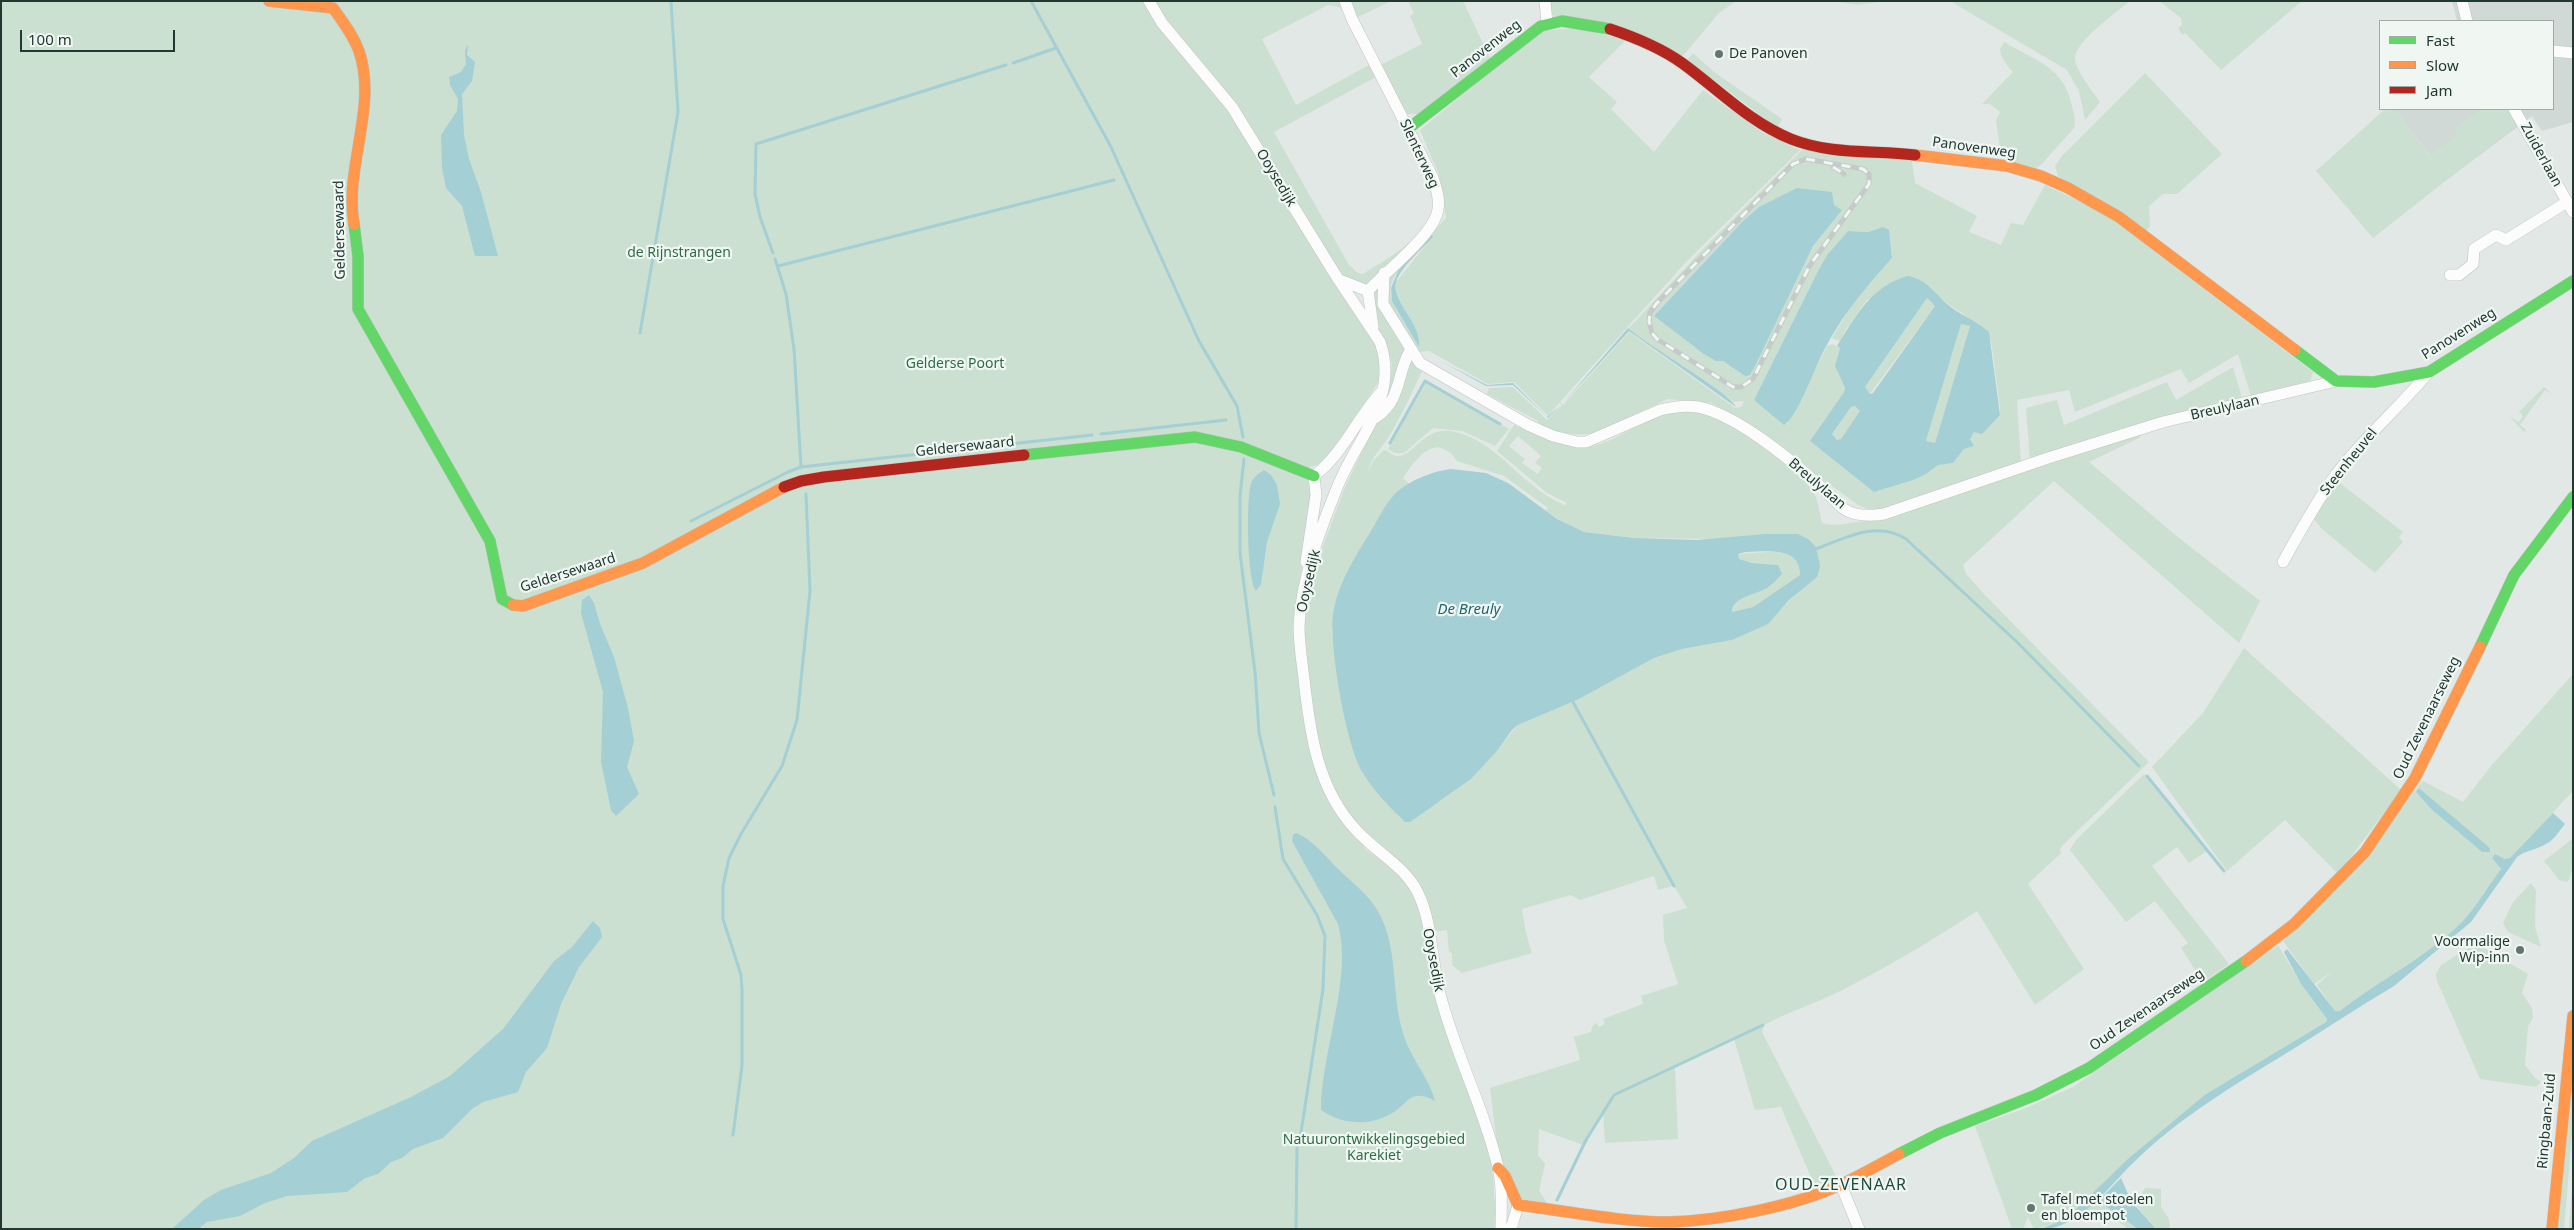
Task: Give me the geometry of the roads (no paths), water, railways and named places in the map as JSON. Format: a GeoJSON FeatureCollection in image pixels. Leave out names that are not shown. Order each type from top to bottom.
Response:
{"type":"FeatureCollection","features":[{"type":"Feature","properties":{"kind":"street","name":"Geldersewaard"},"geometry":{"type":"LineString","coordinates":[[269,1],[333,8],[345,21],[355,42],[363,66],[366,90],[351,192],[358,248],[356,292],[358,309],[490,541],[494,552],[502,598],[512,604],[523,606],[549,598],[643,563],[778,490],[801,481],[824,477],[1195,437],[1241,446],[1314,476]]}},
{"type":"Feature","properties":{"kind":"street","name":"Ooysedijk"},"geometry":{"type":"LineString","coordinates":[[1149,1],[1162,23],[1232,107],[1338,279],[1380,342],[1387,365],[1384,390],[1372,420],[1337,487],[1307,579],[1299,627],[1310,728],[1320,770],[1340,810],[1355,830],[1398,868],[1417,892],[1424,910],[1444,1010],[1498,1168],[1501,1229]]}},
{"type":"Feature","properties":{"kind":"street","name":"Slenterweg"},"geometry":{"type":"LineString","coordinates":[[1346,1],[1352,19],[1409,128],[1437,189],[1438,208],[1429,230],[1384,273],[1368,292]]}},
{"type":"Feature","properties":{"kind":"street"},"geometry":{"type":"LineString","coordinates":[[1545,1],[1547,23]]}},
{"type":"Feature","properties":{"kind":"street"},"geometry":{"type":"LineString","coordinates":[[2462,1],[2467,20]]}},
{"type":"Feature","properties":{"kind":"street","name":"Panovenweg"},"geometry":{"type":"LineString","coordinates":[[1409,128],[1547,23],[1562,22],[1600,26],[1633,37],[1681,62],[1739,109],[1791,139],[1837,151],[1900,153],[2007,166],[2040,176],[2068,188],[2119,217],[2336,381],[2374,382],[2429,372],[2573,281]]}},
{"type":"Feature","properties":{"kind":"street"},"geometry":{"type":"LineString","coordinates":[[2554,51],[2573,53]]}},
{"type":"Feature","properties":{"kind":"street","name":"Zuiderlaan"},"geometry":{"type":"LineString","coordinates":[[2450,275],[2459,275],[2473,264],[2474,249],[2496,235],[2506,240],[2570,207],[2515,110]]}},
{"type":"Feature","properties":{"kind":"street","name":"Breulylaan"},"geometry":{"type":"LineString","coordinates":[[1384,273],[1383,304],[1410,351],[1428,368],[1528,425],[1577,442],[1594,440],[1660,410],[1672,407],[1696,407],[1718,412],[1792,462],[1844,509],[1860,515],[1884,514],[2048,458],[2163,422],[2336,381]]}},
{"type":"Feature","properties":{"kind":"street"},"geometry":{"type":"LineString","coordinates":[[1338,279],[1368,292],[1373,331]]}},
{"type":"Feature","properties":{"kind":"street"},"geometry":{"type":"LineString","coordinates":[[1372,420],[1382,413],[1395,396],[1404,361],[1410,351]]}},
{"type":"Feature","properties":{"kind":"street","name":"Steenheuvel"},"geometry":{"type":"LineString","coordinates":[[2283,562],[2307,518],[2335,476],[2388,415],[2429,372]]}},
{"type":"Feature","properties":{"kind":"street"},"geometry":{"type":"LineString","coordinates":[[1307,579],[1306,565],[1316,495],[1314,476],[1330,463],[1371,403],[1384,390]]}},
{"type":"Feature","properties":{"kind":"street","name":"Oud Zevenaarseweg"},"geometry":{"type":"LineString","coordinates":[[1518,1204],[1616,1218],[1669,1222],[1727,1216],[1799,1200],[1841,1185],[1940,1133],[2036,1095],[2089,1068],[2234,970],[2294,924],[2354,864],[2386,825],[2415,778],[2444,723],[2514,575],[2573,497]]}},
{"type":"Feature","properties":{"kind":"street","name":"Ringbaan-Zuid"},"geometry":{"type":"LineString","coordinates":[[2552,1229],[2573,1016]]}},
{"type":"Feature","properties":{"kind":"street"},"geometry":{"type":"LineString","coordinates":[[1498,1168],[1505,1176],[1518,1204],[1511,1229]]}},
{"type":"Feature","properties":{"kind":"street"},"geometry":{"type":"LineString","coordinates":[[1841,1185],[1859,1229]]}},
{"type":"Feature","properties":{"kind":"water"},"geometry":{"type":"Polygon","coordinates":[[[468,44],[467,55],[475,62],[472,81],[462,94],[464,135],[469,159],[481,192],[498,256],[475,256],[462,206],[446,188],[442,168],[441,135],[457,111],[458,99],[450,85],[449,77],[461,72],[466,64],[465,51],[468,44]]]}},
{"type":"Feature","properties":{"kind":"water"},"geometry":{"type":"Polygon","coordinates":[[[1797,188],[1832,192],[1834,205],[1842,210],[1813,246],[1755,366],[1750,375],[1745,376],[1723,361],[1716,361],[1704,354],[1654,316],[1743,221],[1759,207],[1797,188]]]}},
{"type":"Feature","properties":{"kind":"water"},"geometry":{"type":"Polygon","coordinates":[[[1883,227],[1889,230],[1892,258],[1870,283],[1841,322],[1824,350],[1798,406],[1789,421],[1784,425],[1754,400],[1818,271],[1828,254],[1848,231],[1868,232],[1883,227]]]}},
{"type":"Feature","properties":{"kind":"water"},"geometry":{"type":"Polygon","coordinates":[[[1431,234],[1433,237],[1400,273],[1396,287],[1397,295],[1416,329],[1419,347],[1392,301],[1391,288],[1398,271],[1431,234]]]}},
{"type":"Feature","properties":{"kind":"water"},"geometry":{"type":"Polygon","coordinates":[[[1908,276],[1921,281],[1952,308],[1989,332],[2000,415],[1982,434],[1974,432],[1970,439],[1974,446],[1964,449],[1953,463],[1938,465],[1926,474],[1913,480],[1874,492],[1810,441],[1844,392],[1845,388],[1835,366],[1840,348],[1837,346],[1858,313],[1874,294],[1895,280],[1908,276]],[[1927,298],[1865,387],[1870,394],[1873,393],[1935,306],[1927,298]],[[1961,324],[1926,441],[1935,443],[1970,326],[1961,324]],[[1855,406],[1851,407],[1832,434],[1837,440],[1841,439],[1860,411],[1855,406]]]}},
{"type":"Feature","properties":{"kind":"water"},"geometry":{"type":"Polygon","coordinates":[[[1628,328],[1720,391],[1736,407],[1629,331],[1563,403],[1628,328]]]}},
{"type":"Feature","properties":{"kind":"water"},"geometry":{"type":"Polygon","coordinates":[[[1441,361],[1487,385],[1513,383],[1547,417],[1560,406],[1548,418],[1513,385],[1486,386],[1441,361]]]}},
{"type":"Feature","properties":{"kind":"water"},"geometry":{"type":"Polygon","coordinates":[[[1264,470],[1271,475],[1277,485],[1280,504],[1267,542],[1261,584],[1256,591],[1249,556],[1248,506],[1252,482],[1264,470]]]}},
{"type":"Feature","properties":{"kind":"water","name":"De Breuly"},"geometry":{"type":"Polygon","coordinates":[[[1444,470],[1486,473],[1508,483],[1557,519],[1584,532],[1634,538],[1697,540],[1766,534],[1798,534],[1808,539],[1815,546],[1820,566],[1817,577],[1789,600],[1768,624],[1732,640],[1682,649],[1654,658],[1579,699],[1518,725],[1471,779],[1410,822],[1405,822],[1372,787],[1357,760],[1345,719],[1336,671],[1332,629],[1333,614],[1335,603],[1348,571],[1390,500],[1398,491],[1412,482],[1444,470]],[[1772,551],[1738,554],[1739,559],[1752,563],[1778,565],[1782,574],[1767,588],[1740,599],[1733,607],[1732,612],[1753,607],[1800,575],[1798,565],[1788,555],[1772,551]]]}},
{"type":"Feature","properties":{"kind":"water"},"geometry":{"type":"Polygon","coordinates":[[[589,595],[594,603],[600,624],[614,657],[628,708],[634,741],[627,767],[639,794],[616,816],[611,810],[601,762],[603,692],[581,613],[582,600],[589,595]]]}},
{"type":"Feature","properties":{"kind":"water"},"geometry":{"type":"Polygon","coordinates":[[[2419,788],[2490,848],[2490,852],[2482,852],[2431,809],[2416,792],[2419,788]]]}},
{"type":"Feature","properties":{"kind":"water"},"geometry":{"type":"Polygon","coordinates":[[[2553,813],[2565,824],[2554,838],[2542,846],[2517,857],[2471,922],[2394,986],[2187,1117],[2151,1146],[2081,1214],[2055,1227],[2041,1229],[2061,1221],[2074,1211],[2129,1158],[2206,1094],[2326,1022],[2327,1019],[2301,984],[2284,952],[2287,949],[2335,1011],[2340,1011],[2418,958],[2462,922],[2501,869],[2492,858],[2495,854],[2505,859],[2510,858],[2553,813]]]}},
{"type":"Feature","properties":{"kind":"water"},"geometry":{"type":"Polygon","coordinates":[[[1296,833],[1312,843],[1361,890],[1374,905],[1382,919],[1391,951],[1399,1017],[1403,1033],[1435,1101],[1424,1096],[1416,1096],[1385,1117],[1366,1122],[1338,1119],[1321,1110],[1322,1088],[1339,991],[1342,945],[1338,924],[1292,841],[1293,835],[1296,833]]]}},
{"type":"Feature","properties":{"kind":"water"},"geometry":{"type":"Polygon","coordinates":[[[593,921],[600,928],[602,937],[579,967],[561,1004],[547,1048],[526,1072],[518,1092],[483,1102],[472,1109],[443,1138],[413,1149],[402,1158],[391,1162],[378,1174],[365,1178],[347,1192],[287,1196],[265,1203],[240,1216],[207,1222],[198,1229],[172,1229],[204,1200],[221,1190],[271,1173],[294,1158],[312,1141],[411,1097],[450,1076],[503,1029],[554,961],[572,947],[593,921]]]}},
{"type":"Feature","properties":{"kind":"water"},"geometry":{"type":"Polygon","coordinates":[[[2121,1178],[2131,1201],[2156,1229],[2138,1229],[2098,1201],[2121,1178]]]}},
{"type":"Feature","properties":{"kind":"waterway"},"geometry":{"type":"LineString","coordinates":[[640,333],[678,112],[671,1]]}},
{"type":"Feature","properties":{"kind":"waterway"},"geometry":{"type":"LineString","coordinates":[[1031,1],[1110,145],[1199,341],[1237,406],[1243,437]]}},
{"type":"Feature","properties":{"kind":"waterway"},"geometry":{"type":"LineString","coordinates":[[1013,63],[1056,48]]}},
{"type":"Feature","properties":{"kind":"waterway"},"geometry":{"type":"LineString","coordinates":[[773,253],[760,217],[755,194],[756,144],[1006,65]]}},
{"type":"Feature","properties":{"kind":"waterway"},"geometry":{"type":"LineString","coordinates":[[778,266],[1114,180]]}},
{"type":"Feature","properties":{"kind":"waterway"},"geometry":{"type":"LineString","coordinates":[[775,259],[786,294],[794,349],[801,467],[1092,435]]}},
{"type":"Feature","properties":{"kind":"waterway"},"geometry":{"type":"LineString","coordinates":[[1390,443],[1425,381],[1500,424]]}},
{"type":"Feature","properties":{"kind":"waterway"},"geometry":{"type":"LineString","coordinates":[[1101,434],[1226,420]]}},
{"type":"Feature","properties":{"kind":"waterway"},"geometry":{"type":"LineString","coordinates":[[1244,459],[1240,496],[1240,553],[1255,672],[1259,733],[1274,795]]}},
{"type":"Feature","properties":{"kind":"waterway"},"geometry":{"type":"LineString","coordinates":[[691,521],[801,467]]}},
{"type":"Feature","properties":{"kind":"waterway"},"geometry":{"type":"LineString","coordinates":[[733,1135],[742,1065],[742,990],[741,975],[723,919],[723,886],[729,858],[741,834],[782,766],[797,720],[810,591],[806,494]]}},
{"type":"Feature","properties":{"kind":"waterway"},"geometry":{"type":"LineString","coordinates":[[1816,549],[1850,536],[1872,531],[1884,531],[1906,539],[2018,643],[2139,766]]}},
{"type":"Feature","properties":{"kind":"waterway"},"geometry":{"type":"LineString","coordinates":[[1573,702],[1674,886]]}},
{"type":"Feature","properties":{"kind":"waterway"},"geometry":{"type":"LineString","coordinates":[[2147,776],[2224,871]]}},
{"type":"Feature","properties":{"kind":"waterway"},"geometry":{"type":"LineString","coordinates":[[1275,807],[1283,859],[1317,915],[1325,936],[1323,989],[1300,1139]]}},
{"type":"Feature","properties":{"kind":"waterway"},"geometry":{"type":"LineString","coordinates":[[1557,1200],[1586,1140],[1614,1095],[1763,1025]]}},
{"type":"Feature","properties":{"kind":"waterway"},"geometry":{"type":"LineString","coordinates":[[1296,1229],[1297,1148]]}},
{"type":"Feature","properties":{"kind":"railway"},"geometry":{"type":"LineString","coordinates":[[1806,159],[1863,169],[1869,174],[1869,184],[1810,265],[1753,379],[1741,387],[1733,387],[1657,339],[1652,333],[1649,321],[1650,313],[1656,304],[1793,164],[1806,159]]}},
{"type":"Feature","properties":{"kind":"railway"},"geometry":{"type":"LineString","coordinates":[[1833,167],[1844,174]]}},
{"type":"Feature","properties":{"kind":"place","name":"De Panoven"},"geometry":{"type":"Point","coordinates":[1719,54]}},
{"type":"Feature","properties":{"kind":"place","name":"Voormalige Wip-inn"},"geometry":{"type":"Point","coordinates":[2520,950]}},
{"type":"Feature","properties":{"kind":"place","name":"Tafel met stoelen en bloempot"},"geometry":{"type":"Point","coordinates":[2031,1208]}},
{"type":"Feature","properties":{"kind":"district","name":"OUD-ZEVENAAR"},"geometry":{"type":"Point","coordinates":[1841,1185]}},
{"type":"Feature","properties":{"kind":"park label","name":"de Rijnstrangen"},"geometry":{"type":"Point","coordinates":[679,253]}},
{"type":"Feature","properties":{"kind":"park label","name":"Gelderse Poort"},"geometry":{"type":"Point","coordinates":[955,364]}},
{"type":"Feature","properties":{"kind":"park label","name":"Natuurontwikkelingsgebied Karekiet"},"geometry":{"type":"Point","coordinates":[1374,1148]}}]}
